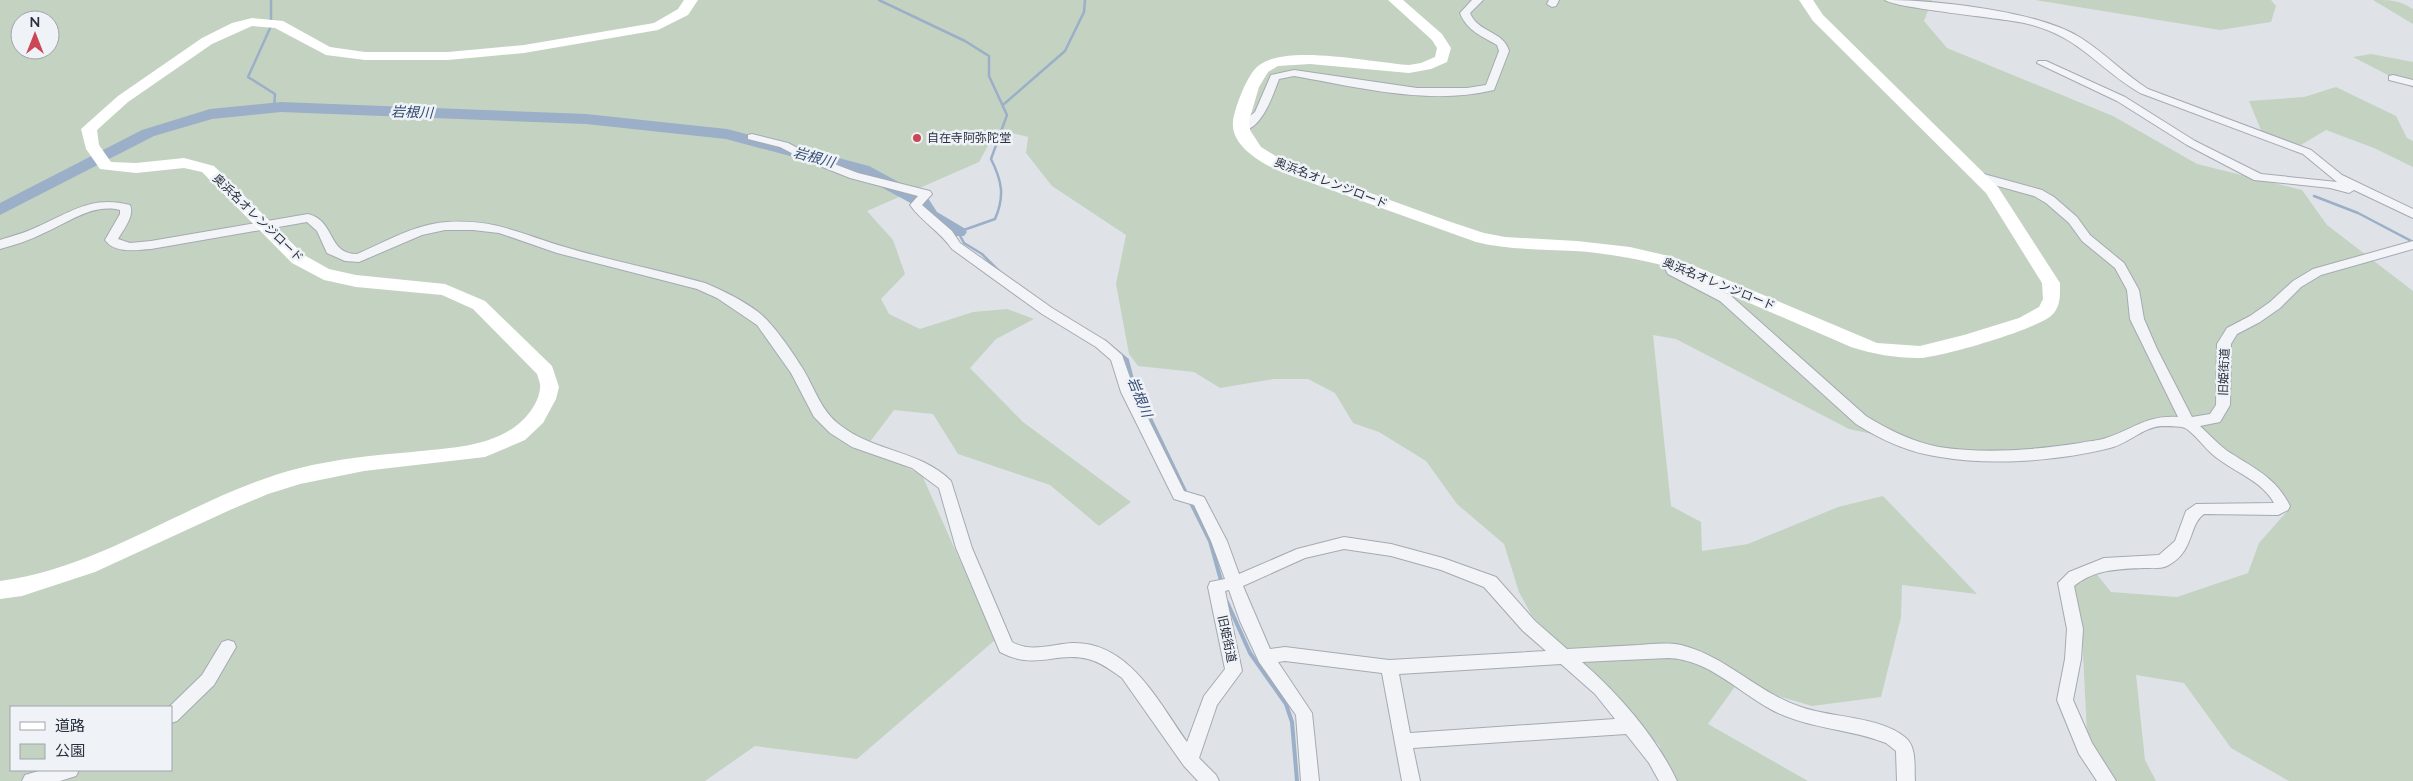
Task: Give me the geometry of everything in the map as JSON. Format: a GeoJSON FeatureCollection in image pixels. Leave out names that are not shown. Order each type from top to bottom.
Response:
{"type":"FeatureCollection","features":[{"type":"Feature","properties":{"kind":"street","name":"奥浜名オレンジロード"},"geometry":{"type":"LineString","coordinates":[[0,590],[22,587],[88,566],[261,488],[300,476],[364,464],[478,452],[518,435],[536,418],[547,400],[550,387],[545,371],[479,304],[445,290],[356,281],[324,274],[298,260],[208,169],[184,163],[136,168],[106,166],[94,152],[89,142],[89,129],[123,99],[221,32],[252,22],[278,24],[326,51],[366,56],[448,56],[524,49],[658,26],[683,12],[691,0]]}},
{"type":"Feature","properties":{"kind":"street"},"geometry":{"type":"LineString","coordinates":[[1241,128],[1253,83],[1264,67],[1282,61],[1303,59],[1408,69],[1426,67],[1442,59],[1444,48],[1437,37],[1395,0]]}},
{"type":"Feature","properties":{"kind":"street"},"geometry":{"type":"LineString","coordinates":[[1241,128],[1260,114],[1276,77],[1294,73],[1408,90],[1473,92],[1490,88],[1504,52],[1502,43],[1472,27],[1467,22],[1465,13],[1478,0]]}},
{"type":"Feature","properties":{"kind":"street","name":"奥浜名オレンジロード"},"geometry":{"type":"LineString","coordinates":[[1241,128],[1246,140],[1259,153],[1276,163],[1482,238],[1505,242],[1577,246],[1630,252],[1667,261],[1738,290],[1836,335],[1877,349],[1920,352],[1967,341],[2025,322],[2045,311],[2052,299],[2051,283],[2014,222],[1980,177],[1818,18],[1806,0]]}},
{"type":"Feature","properties":{"kind":"street"},"geometry":{"type":"LineString","coordinates":[[1890,0],[2012,18],[2052,27],[2074,38],[2123,79],[2138,88],[2308,152],[2338,178],[2413,214]]}},
{"type":"Feature","properties":{"kind":"street"},"geometry":{"type":"LineString","coordinates":[[2042,63],[2121,99],[2191,143],[2258,177],[2331,184],[2387,203]]}},
{"type":"Feature","properties":{"kind":"street"},"geometry":{"type":"LineString","coordinates":[[2393,78],[2413,84]]}},
{"type":"Feature","properties":{"kind":"street"},"geometry":{"type":"LineString","coordinates":[[752,137],[784,145],[809,158],[854,176],[926,194],[916,205],[922,215],[950,234],[956,246],[1047,311],[1101,344],[1117,358],[1128,392],[1151,442],[1179,495],[1199,501],[1219,541],[1233,583],[1265,656],[1304,714],[1310,781]]}},
{"type":"Feature","properties":{"kind":"street"},"geometry":{"type":"LineString","coordinates":[[1980,177],[2038,193],[2050,200],[2072,220],[2086,238],[2120,266],[2133,290],[2138,319],[2150,349],[2188,423],[2212,447],[2267,484],[2276,493],[2283,506],[2278,509],[2201,508],[2191,515],[2182,544],[2162,561],[2104,564],[2075,576],[2066,583],[2067,596],[2075,629],[2073,659],[2065,700],[2085,748],[2107,781]]}},
{"type":"Feature","properties":{"kind":"street"},"geometry":{"type":"LineString","coordinates":[[0,245],[43,230],[87,207],[100,204],[116,204],[126,208],[126,214],[111,240],[115,245],[129,247],[151,245],[308,218],[316,221],[322,227],[330,250],[349,258],[371,254],[390,243],[418,232],[445,226],[473,226],[501,229],[561,250],[701,286],[722,295],[762,322],[797,371],[819,413],[835,429],[857,443],[917,464],[938,477],[946,485],[964,548],[1006,647],[1016,653],[1027,656],[1076,650],[1098,655],[1115,663],[1128,673],[1190,760],[1210,781]]}},
{"type":"Feature","properties":{"kind":"street","name":"旧姫街道"},"geometry":{"type":"LineString","coordinates":[[1667,261],[1672,271],[1726,298],[1846,408],[1885,435],[1939,452],[1993,455],[2044,454],[2109,443],[2141,427],[2160,421],[2188,423],[2215,418],[2223,405],[2224,344],[2232,331],[2255,319],[2275,305],[2296,284],[2317,272],[2413,245]]}},
{"type":"Feature","properties":{"kind":"street","name":"旧姫街道"},"geometry":{"type":"LineString","coordinates":[[1190,760],[1210,701],[1234,671],[1216,587],[1233,583],[1302,553],[1344,543],[1391,550],[1444,564],[1490,582],[1529,626],[1601,689],[1654,757],[1668,781]]}},
{"type":"Feature","properties":{"kind":"street"},"geometry":{"type":"LineString","coordinates":[[172,715],[208,680],[228,647]]}},
{"type":"Feature","properties":{"kind":"street"},"geometry":{"type":"LineString","coordinates":[[1265,656],[1285,654],[1389,667],[1679,651],[1706,659],[1796,713],[1873,731],[1901,744],[1904,750],[1906,781]]}},
{"type":"Feature","properties":{"kind":"street"},"geometry":{"type":"LineString","coordinates":[[1389,667],[1411,781]]}},
{"type":"Feature","properties":{"kind":"street"},"geometry":{"type":"LineString","coordinates":[[1403,741],[1630,726]]}},
{"type":"Feature","properties":{"kind":"street"},"geometry":{"type":"LineString","coordinates":[[31,781],[66,771]]}},
{"type":"Feature","properties":{"kind":"green space"},"geometry":{"type":"Polygon","coordinates":[[[0,0],[1932,0],[1924,21],[1947,48],[2113,116],[2197,164],[2302,190],[2327,225],[2413,291],[2413,781],[2289,781],[2231,748],[2184,683],[2136,675],[2145,760],[2156,781],[2107,781],[2088,754],[2082,634],[2066,583],[2095,572],[2111,592],[2177,597],[2248,573],[2259,543],[2290,508],[2271,488],[2189,423],[2170,422],[2059,451],[1974,452],[1917,444],[1849,429],[1676,339],[1653,335],[1671,506],[1701,522],[1702,551],[1748,544],[1838,507],[1883,496],[1977,594],[1902,585],[1901,617],[1881,697],[1812,706],[1754,689],[1739,681],[1708,724],[1808,781],[1672,781],[1659,745],[1532,616],[1519,592],[1504,544],[1457,504],[1426,461],[1379,432],[1353,423],[1335,393],[1308,379],[1274,379],[1220,388],[1194,372],[1138,366],[1129,354],[1116,284],[1126,235],[1052,186],[1026,153],[1028,137],[997,129],[979,162],[867,211],[893,240],[905,274],[881,299],[889,314],[920,329],[973,312],[1007,309],[1034,319],[996,339],[970,368],[1023,422],[1131,502],[1099,526],[1050,485],[958,454],[933,414],[894,410],[866,447],[922,475],[995,640],[857,759],[755,746],[705,781],[0,781],[0,0]]]}},
{"type":"Feature","properties":{"kind":"green space"},"geometry":{"type":"Polygon","coordinates":[[[2035,0],[2271,0],[2276,6],[2271,22],[2220,30],[2035,0]]]}},
{"type":"Feature","properties":{"kind":"green space"},"geometry":{"type":"Polygon","coordinates":[[[2373,0],[2394,1],[2413,9],[2413,24],[2373,0]]]}},
{"type":"Feature","properties":{"kind":"green space"},"geometry":{"type":"Polygon","coordinates":[[[2371,54],[2413,62],[2413,88],[2353,57],[2371,54]]]}},
{"type":"Feature","properties":{"kind":"green space"},"geometry":{"type":"Polygon","coordinates":[[[2336,87],[2396,116],[2407,138],[2413,141],[2413,167],[2374,148],[2326,130],[2301,145],[2263,135],[2249,101],[2304,97],[2336,87]]]}},
{"type":"Feature","properties":{"kind":"waterway"},"geometry":{"type":"LineString","coordinates":[[271,0],[271,26],[248,77],[275,94],[274,108]]}},
{"type":"Feature","properties":{"kind":"waterway"},"geometry":{"type":"LineString","coordinates":[[879,0],[965,41],[989,56],[989,76],[1007,115],[991,159],[1000,182],[1000,203],[995,219],[958,232],[964,243],[982,254],[1001,273]]}},
{"type":"Feature","properties":{"kind":"waterway"},"geometry":{"type":"LineString","coordinates":[[1004,104],[1065,51],[1084,12],[1085,0]]}},
{"type":"Feature","properties":{"kind":"waterway","name":"岩根川"},"geometry":{"type":"LineString","coordinates":[[0,210],[148,133],[210,114],[281,107],[586,119],[727,134],[863,170],[922,202],[931,216],[958,232]]}},
{"type":"Feature","properties":{"kind":"waterway"},"geometry":{"type":"LineString","coordinates":[[2314,196],[2358,213],[2413,242]]}},
{"type":"Feature","properties":{"kind":"waterway","name":"岩根川"},"geometry":{"type":"LineString","coordinates":[[1104,341],[1127,360],[1133,383],[1186,493]]}},
{"type":"Feature","properties":{"kind":"waterway","name":"岩根川"},"geometry":{"type":"LineString","coordinates":[[1190,501],[1210,541],[1222,584]]}},
{"type":"Feature","properties":{"kind":"waterway","name":"岩根川"},"geometry":{"type":"LineString","coordinates":[[1227,602],[1250,653],[1286,704],[1292,722],[1297,781]]}},
{"type":"Feature","properties":{"kind":"place","name":"自在寺阿弥陀堂"},"geometry":{"type":"Point","coordinates":[917,138]}}]}
